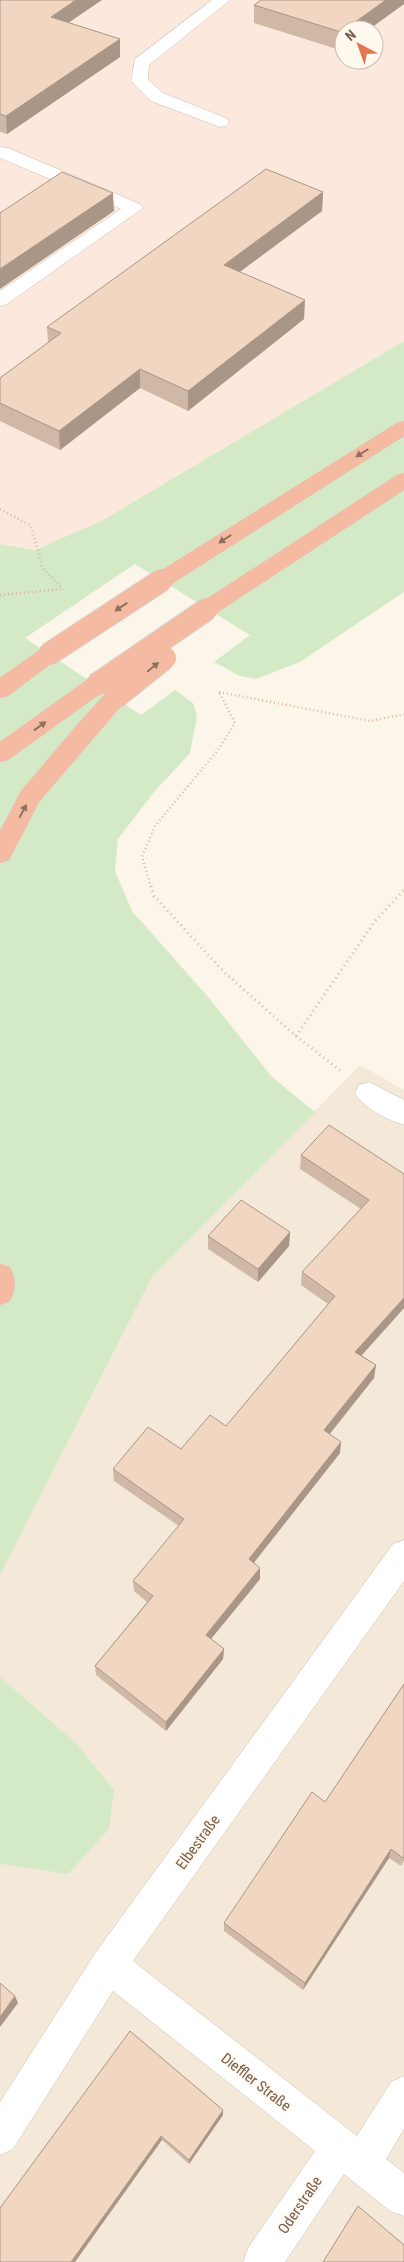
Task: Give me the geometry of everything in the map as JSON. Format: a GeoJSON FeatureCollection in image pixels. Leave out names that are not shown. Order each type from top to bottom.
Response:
{"type":"FeatureCollection","features":[{"type":"Feature","properties":{"kind":"highway"},"geometry":{"type":"LineString","coordinates":[[0,690],[49,654],[268,511],[404,428]]}},
{"type":"Feature","properties":{"kind":"highway"},"geometry":{"type":"LineString","coordinates":[[0,754],[106,692],[212,612],[320,535],[404,480]]}},
{"type":"Feature","properties":{"kind":"highway"},"geometry":{"type":"LineString","coordinates":[[0,854],[30,797],[90,724],[106,692]]}},
{"type":"Feature","properties":{"kind":"highway"},"geometry":{"type":"LineString","coordinates":[[0,1276],[0,1292]]}},
{"type":"Feature","properties":{"kind":"street"},"geometry":{"type":"LineString","coordinates":[[220,122],[157,97],[139,81],[141,63],[222,0]]}},
{"type":"Feature","properties":{"kind":"street"},"geometry":{"type":"LineString","coordinates":[[0,153],[2,152],[134,208],[0,300]]}},
{"type":"Feature","properties":{"kind":"street"},"geometry":{"type":"LineString","coordinates":[[369,1093],[404,1114]]}},
{"type":"Feature","properties":{"kind":"street","name":"Elbestraße"},"geometry":{"type":"LineString","coordinates":[[0,2136],[109,1965],[404,1555]]}},
{"type":"Feature","properties":{"kind":"street","name":"Dieffler Straße"},"geometry":{"type":"LineString","coordinates":[[109,1965],[404,2197]]}},
{"type":"Feature","properties":{"kind":"street","name":"Oderstraße"},"geometry":{"type":"LineString","coordinates":[[262,2262],[350,2156],[404,2095]]}},
{"type":"Feature","properties":{"kind":"path"},"geometry":{"type":"LineString","coordinates":[[0,509],[31,526],[42,570],[50,580],[63,589],[0,595]]}},
{"type":"Feature","properties":{"kind":"path"},"geometry":{"type":"LineString","coordinates":[[369,1093],[296,1036],[224,972],[154,896],[142,857],[155,826],[218,750],[235,723],[219,692],[370,721],[404,714]]}},
{"type":"Feature","properties":{"kind":"path"},"geometry":{"type":"LineString","coordinates":[[296,1036],[375,921],[404,890]]}},
{"type":"Feature","properties":{"kind":"shaded area"},"geometry":{"type":"Polygon","coordinates":[[[0,0],[404,0],[404,341],[103,520],[35,550],[0,544],[0,0]]]}},
{"type":"Feature","properties":{"kind":"shaded area"},"geometry":{"type":"Polygon","coordinates":[[[360,1065],[404,1090],[404,2262],[0,2262],[0,1864],[68,1874],[75,1742],[0,1677],[0,1575],[152,1277],[360,1065]]]}},
{"type":"Feature","properties":{"kind":"green space"},"geometry":{"type":"Polygon","coordinates":[[[404,341],[404,592],[300,662],[256,679],[240,676],[214,662],[250,635],[135,564],[25,638],[141,715],[175,690],[194,704],[197,717],[190,753],[154,792],[118,839],[115,871],[132,911],[209,998],[272,1077],[315,1112],[152,1277],[0,1575],[0,544],[35,550],[103,520],[404,341]]]}},
{"type":"Feature","properties":{"kind":"green space"},"geometry":{"type":"Polygon","coordinates":[[[0,1677],[75,1742],[114,1790],[109,1829],[68,1874],[0,1864],[0,1677]]]}},
{"type":"Feature","properties":{"kind":"building"},"geometry":{"type":"Polygon","coordinates":[[[0,0],[76,0],[51,17],[120,39],[6,116],[0,114],[0,0]]]}},
{"type":"Feature","properties":{"kind":"building"},"geometry":{"type":"Polygon","coordinates":[[[261,0],[386,0],[358,20],[334,20],[334,30],[254,5],[261,0]]]}},
{"type":"Feature","properties":{"kind":"building"},"geometry":{"type":"Polygon","coordinates":[[[266,169],[323,192],[224,265],[305,300],[188,391],[140,369],[59,431],[0,403],[0,378],[61,333],[47,327],[266,169]]]}},
{"type":"Feature","properties":{"kind":"building"},"geometry":{"type":"Polygon","coordinates":[[[62,172],[113,193],[0,269],[0,213],[62,172]]]}},
{"type":"Feature","properties":{"kind":"building"},"geometry":{"type":"Polygon","coordinates":[[[329,1125],[404,1174],[404,1298],[355,1352],[376,1365],[324,1430],[341,1442],[249,1559],[260,1568],[206,1635],[224,1649],[166,1722],[95,1666],[153,1596],[133,1581],[184,1519],[113,1469],[148,1427],[181,1449],[210,1415],[226,1426],[335,1296],[302,1272],[369,1200],[301,1155],[329,1125]]]}},
{"type":"Feature","properties":{"kind":"building"},"geometry":{"type":"Polygon","coordinates":[[[241,1200],[290,1232],[258,1269],[208,1236],[241,1200]]]}},
{"type":"Feature","properties":{"kind":"building"},"geometry":{"type":"Polygon","coordinates":[[[404,1684],[404,1857],[391,1849],[305,1983],[224,1923],[312,1792],[325,1802],[404,1684]]]}},
{"type":"Feature","properties":{"kind":"building"},"geometry":{"type":"Polygon","coordinates":[[[0,1983],[15,1996],[0,2017],[0,1983]]]}},
{"type":"Feature","properties":{"kind":"building"},"geometry":{"type":"Polygon","coordinates":[[[130,2031],[223,2110],[189,2160],[161,2136],[71,2262],[0,2262],[0,2208],[130,2031]]]}},
{"type":"Feature","properties":{"kind":"building"},"geometry":{"type":"Polygon","coordinates":[[[358,2206],[404,2245],[404,2262],[323,2262],[358,2206]]]}}]}
